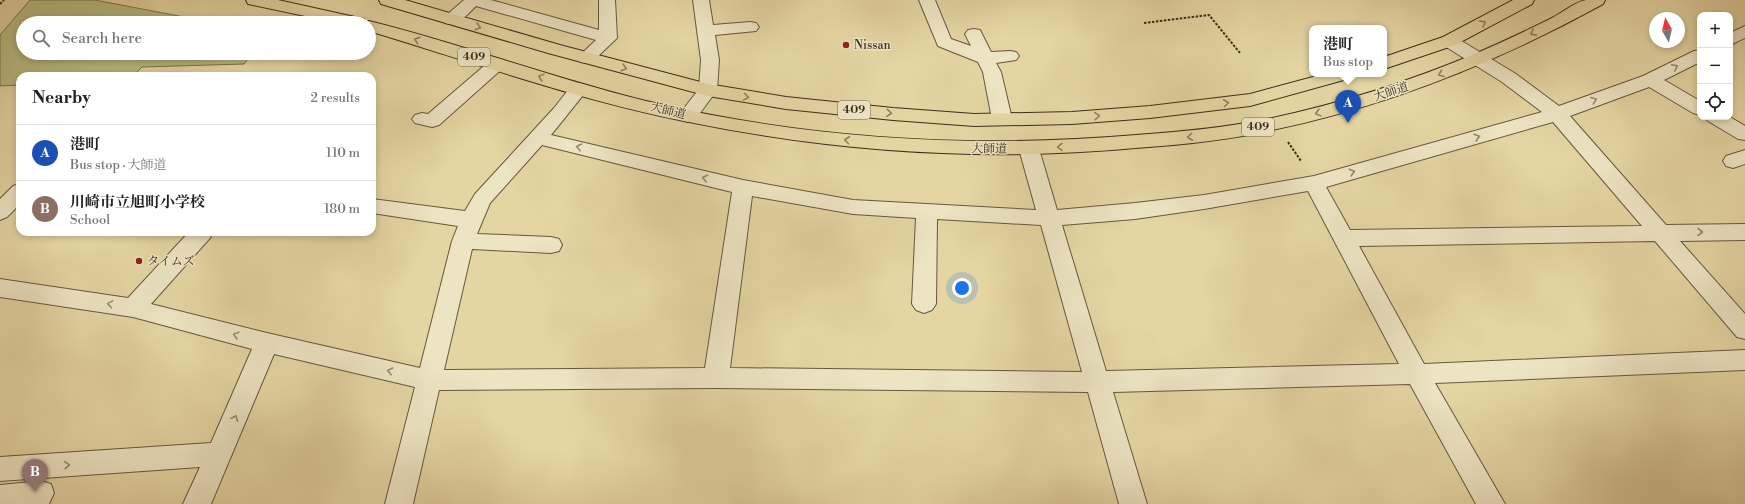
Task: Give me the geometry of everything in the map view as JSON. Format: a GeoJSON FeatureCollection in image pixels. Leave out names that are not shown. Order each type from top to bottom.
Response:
{"type":"FeatureCollection","features":[{"type":"Feature","properties":{"kind":"highway"},"geometry":{"type":"LineString","coordinates":[[254,0],[335,16]]}},
{"type":"Feature","properties":{"kind":"highway","name":"409"},"geometry":{"type":"LineString","coordinates":[[387,0],[586,58],[708,90],[794,104],[893,114],[974,120],[1072,118],[1150,112],[1250,100],[1334,77]]}},
{"type":"Feature","properties":{"kind":"highway"},"geometry":{"type":"LineString","coordinates":[[1387,62],[1449,41],[1526,0]]}},
{"type":"Feature","properties":{"kind":"highway","name":"大師道"},"geometry":{"type":"LineString","coordinates":[[376,28],[579,89],[688,116],[767,130],[877,144],[956,148],[1030,149],[1140,142],[1195,136],[1275,124],[1395,92],[1478,60],[1568,17],[1597,0]]}},
{"type":"Feature","properties":{"kind":"street"},"geometry":{"type":"LineString","coordinates":[[451,19],[473,0],[601,36]]}},
{"type":"Feature","properties":{"kind":"street"},"geometry":{"type":"LineString","coordinates":[[586,58],[608,38],[607,0]]}},
{"type":"Feature","properties":{"kind":"street"},"geometry":{"type":"LineString","coordinates":[[688,116],[708,90],[710,60],[701,0]]}},
{"type":"Feature","properties":{"kind":"street"},"geometry":{"type":"LineString","coordinates":[[927,0],[944,42],[986,58],[1010,56]]}},
{"type":"Feature","properties":{"kind":"street"},"geometry":{"type":"LineString","coordinates":[[706,31],[750,27]]}},
{"type":"Feature","properties":{"kind":"street"},"geometry":{"type":"LineString","coordinates":[[974,34],[992,72],[1002,119]]}},
{"type":"Feature","properties":{"kind":"street"},"geometry":{"type":"LineString","coordinates":[[1449,41],[1509,78],[1558,114],[1745,330]]}},
{"type":"Feature","properties":{"kind":"street"},"geometry":{"type":"LineString","coordinates":[[538,138],[743,187],[853,207],[1050,218],[1135,211],[1204,202],[1314,183],[1558,114],[1650,80],[1697,56]]}},
{"type":"Feature","properties":{"kind":"street"},"geometry":{"type":"LineString","coordinates":[[422,119],[432,121],[497,64]]}},
{"type":"Feature","properties":{"kind":"street"},"geometry":{"type":"LineString","coordinates":[[1650,80],[1697,106]]}},
{"type":"Feature","properties":{"kind":"street"},"geometry":{"type":"LineString","coordinates":[[399,504],[463,241],[471,220],[482,199],[562,112],[579,89]]}},
{"type":"Feature","properties":{"kind":"street"},"geometry":{"type":"LineString","coordinates":[[1720,120],[1745,134]]}},
{"type":"Feature","properties":{"kind":"street"},"geometry":{"type":"LineString","coordinates":[[1030,149],[1096,382],[1133,504]]}},
{"type":"Feature","properties":{"kind":"street"},"geometry":{"type":"LineString","coordinates":[[1314,183],[1417,374],[1491,504]]}},
{"type":"Feature","properties":{"kind":"street"},"geometry":{"type":"LineString","coordinates":[[716,378],[743,187]]}},
{"type":"Feature","properties":{"kind":"street"},"geometry":{"type":"LineString","coordinates":[[0,212],[16,195]]}},
{"type":"Feature","properties":{"kind":"street"},"geometry":{"type":"LineString","coordinates":[[376,207],[471,220]]}},
{"type":"Feature","properties":{"kind":"street"},"geometry":{"type":"LineString","coordinates":[[924,304],[927,212]]}},
{"type":"Feature","properties":{"kind":"street"},"geometry":{"type":"LineString","coordinates":[[1345,238],[1661,232],[1745,232]]}},
{"type":"Feature","properties":{"kind":"street"},"geometry":{"type":"LineString","coordinates":[[133,308],[198,236]]}},
{"type":"Feature","properties":{"kind":"street"},"geometry":{"type":"LineString","coordinates":[[463,241],[551,245]]}},
{"type":"Feature","properties":{"kind":"street"},"geometry":{"type":"LineString","coordinates":[[0,288],[133,308],[267,343],[428,380],[716,378],[1096,382],[1417,374],[1745,360]]}},
{"type":"Feature","properties":{"kind":"street"},"geometry":{"type":"LineString","coordinates":[[197,504],[267,343]]}},
{"type":"Feature","properties":{"kind":"street"},"geometry":{"type":"LineString","coordinates":[[0,469],[219,454]]}},
{"type":"Feature","properties":{"kind":"street"},"geometry":{"type":"LineString","coordinates":[[0,497],[42,493],[35,504]]}},
{"type":"Feature","properties":{"kind":"path"},"geometry":{"type":"LineString","coordinates":[[0,4],[4,0]]}},
{"type":"Feature","properties":{"kind":"path"},"geometry":{"type":"LineString","coordinates":[[1144,23],[1209,14],[1240,53]]}},
{"type":"Feature","properties":{"kind":"path"},"geometry":{"type":"LineString","coordinates":[[1275,124],[1314,183]]}},
{"type":"Feature","properties":{"kind":"green space"},"geometry":{"type":"Polygon","coordinates":[[[30,0],[95,0],[179,16],[16,16],[30,0]]]}},
{"type":"Feature","properties":{"kind":"green space"},"geometry":{"type":"Polygon","coordinates":[[[16,16],[16,60],[248,60],[244,64],[142,67],[137,72],[16,72],[16,85],[0,86],[0,35],[16,16]]]}},
{"type":"Feature","properties":{"kind":"place","name":"Nissan"},"geometry":{"type":"Point","coordinates":[846,45]}},
{"type":"Feature","properties":{"kind":"place","name":"港町"},"geometry":{"type":"Point","coordinates":[1348,123]}},
{"type":"Feature","properties":{"kind":"place","name":"タイムズ"},"geometry":{"type":"Point","coordinates":[139,261]}},
{"type":"Feature","properties":{"kind":"place","name":"川崎市立旭町小学校"},"geometry":{"type":"Point","coordinates":[35,492]}}]}
